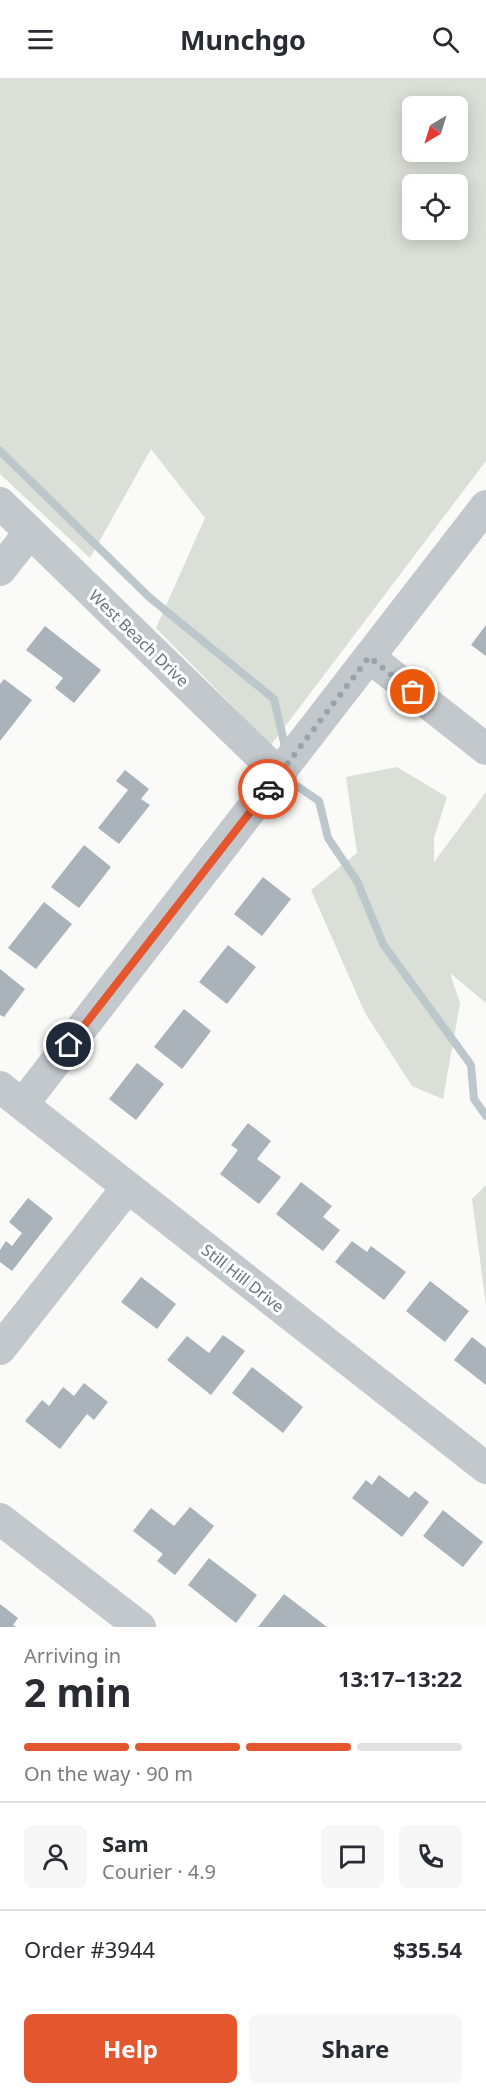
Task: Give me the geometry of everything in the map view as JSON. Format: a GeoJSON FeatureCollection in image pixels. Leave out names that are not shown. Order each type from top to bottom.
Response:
{"type":"FeatureCollection","features":[{"type":"Feature","properties":{"kind":"street","name":"West Beach Drive"},"geometry":{"type":"LineString","coordinates":[[0,503],[279,774]]}},
{"type":"Feature","properties":{"kind":"street"},"geometry":{"type":"LineString","coordinates":[[11,1096],[279,774],[486,506]]}},
{"type":"Feature","properties":{"kind":"street"},"geometry":{"type":"LineString","coordinates":[[0,570],[30,532]]}},
{"type":"Feature","properties":{"kind":"street"},"geometry":{"type":"LineString","coordinates":[[369,657],[486,749]]}},
{"type":"Feature","properties":{"kind":"street","name":"Still Hill Drive"},"geometry":{"type":"LineString","coordinates":[[11,1096],[486,1468]]}},
{"type":"Feature","properties":{"kind":"street"},"geometry":{"type":"LineString","coordinates":[[0,1349],[127,1188]]}},
{"type":"Feature","properties":{"kind":"street"},"geometry":{"type":"LineString","coordinates":[[0,1520],[140,1627]]}},
{"type":"Feature","properties":{"kind":"shaded area"},"geometry":{"type":"Polygon","coordinates":[[[0,78],[486,78],[486,461],[271,745],[156,628],[205,518],[151,449],[90,558],[0,474],[0,78]]]}},
{"type":"Feature","properties":{"kind":"shaded area"},"geometry":{"type":"Polygon","coordinates":[[[397,767],[447,797],[434,838],[434,862],[486,792],[486,1003],[450,973],[460,1003],[443,1099],[412,1086],[365,1013],[311,890],[357,853],[346,777],[397,767]]]}},
{"type":"Feature","properties":{"kind":"shaded area"},"geometry":{"type":"Polygon","coordinates":[[[486,1185],[486,1305],[472,1199],[486,1185]]]}},
{"type":"Feature","properties":{"kind":"building"},"geometry":{"type":"Polygon","coordinates":[[[486,625],[486,656],[471,645],[486,625]]]}},
{"type":"Feature","properties":{"kind":"building"},"geometry":{"type":"Polygon","coordinates":[[[45,626],[101,670],[74,703],[55,688],[63,678],[26,650],[45,626]]]}},
{"type":"Feature","properties":{"kind":"building"},"geometry":{"type":"Polygon","coordinates":[[[4,679],[32,700],[0,741],[0,684],[4,679]]]}},
{"type":"Feature","properties":{"kind":"building"},"geometry":{"type":"Polygon","coordinates":[[[125,770],[149,789],[141,799],[150,805],[119,844],[98,828],[128,790],[116,781],[125,770]]]}},
{"type":"Feature","properties":{"kind":"building"},"geometry":{"type":"Polygon","coordinates":[[[84,845],[111,867],[79,908],[51,887],[84,845]]]}},
{"type":"Feature","properties":{"kind":"building"},"geometry":{"type":"Polygon","coordinates":[[[263,877],[291,899],[262,936],[234,914],[263,877]]]}},
{"type":"Feature","properties":{"kind":"building"},"geometry":{"type":"Polygon","coordinates":[[[44,902],[72,924],[36,969],[8,948],[44,902]]]}},
{"type":"Feature","properties":{"kind":"building"},"geometry":{"type":"Polygon","coordinates":[[[228,945],[256,967],[227,1004],[199,982],[228,945]]]}},
{"type":"Feature","properties":{"kind":"building"},"geometry":{"type":"Polygon","coordinates":[[[0,969],[25,989],[4,1017],[0,1015],[0,969]]]}},
{"type":"Feature","properties":{"kind":"building"},"geometry":{"type":"Polygon","coordinates":[[[184,1009],[211,1031],[182,1069],[154,1047],[184,1009]]]}},
{"type":"Feature","properties":{"kind":"building"},"geometry":{"type":"Polygon","coordinates":[[[137,1063],[164,1084],[136,1120],[109,1099],[137,1063]]]}},
{"type":"Feature","properties":{"kind":"building"},"geometry":{"type":"Polygon","coordinates":[[[248,1123],[271,1141],[257,1159],[281,1177],[259,1204],[220,1174],[238,1150],[231,1145],[248,1123]]]}},
{"type":"Feature","properties":{"kind":"building"},"geometry":{"type":"Polygon","coordinates":[[[301,1182],[332,1206],[323,1217],[340,1230],[323,1251],[276,1214],[301,1182]]]}},
{"type":"Feature","properties":{"kind":"building"},"geometry":{"type":"Polygon","coordinates":[[[28,1198],[53,1218],[12,1271],[0,1262],[0,1250],[6,1241],[12,1246],[22,1233],[9,1222],[28,1198]]]}},
{"type":"Feature","properties":{"kind":"building"},"geometry":{"type":"Polygon","coordinates":[[[352,1241],[367,1252],[371,1246],[406,1272],[384,1300],[335,1262],[352,1241]]]}},
{"type":"Feature","properties":{"kind":"building"},"geometry":{"type":"Polygon","coordinates":[[[141,1277],[176,1304],[157,1329],[121,1302],[141,1277]]]}},
{"type":"Feature","properties":{"kind":"building"},"geometry":{"type":"Polygon","coordinates":[[[430,1281],[469,1311],[445,1342],[406,1311],[430,1281]]]}},
{"type":"Feature","properties":{"kind":"building"},"geometry":{"type":"Polygon","coordinates":[[[223,1335],[245,1351],[211,1395],[167,1360],[187,1336],[209,1353],[223,1335]]]}},
{"type":"Feature","properties":{"kind":"building"},"geometry":{"type":"Polygon","coordinates":[[[472,1337],[486,1348],[486,1385],[454,1360],[472,1337]]]}},
{"type":"Feature","properties":{"kind":"building"},"geometry":{"type":"Polygon","coordinates":[[[252,1367],[303,1407],[283,1433],[232,1393],[252,1367]]]}},
{"type":"Feature","properties":{"kind":"building"},"geometry":{"type":"Polygon","coordinates":[[[84,1383],[108,1402],[94,1420],[87,1414],[60,1449],[25,1421],[42,1400],[49,1406],[63,1387],[74,1396],[84,1383]]]}},
{"type":"Feature","properties":{"kind":"building"},"geometry":{"type":"Polygon","coordinates":[[[379,1475],[409,1498],[415,1491],[429,1502],[402,1537],[352,1498],[366,1480],[372,1485],[379,1475]]]}},
{"type":"Feature","properties":{"kind":"building"},"geometry":{"type":"Polygon","coordinates":[[[190,1507],[214,1526],[175,1575],[157,1561],[163,1554],[133,1531],[151,1508],[174,1526],[190,1507]]]}},
{"type":"Feature","properties":{"kind":"building"},"geometry":{"type":"Polygon","coordinates":[[[443,1510],[483,1542],[463,1567],[423,1536],[443,1510]]]}},
{"type":"Feature","properties":{"kind":"building"},"geometry":{"type":"Polygon","coordinates":[[[209,1558],[257,1595],[236,1623],[188,1585],[209,1558]]]}},
{"type":"Feature","properties":{"kind":"building"},"geometry":{"type":"Polygon","coordinates":[[[284,1594],[327,1627],[258,1627],[284,1594]]]}},
{"type":"Feature","properties":{"kind":"building"},"geometry":{"type":"Polygon","coordinates":[[[0,1604],[18,1618],[13,1625],[16,1627],[0,1627],[0,1604]]]}},
{"type":"Feature","properties":{"kind":"waterway"},"geometry":{"type":"LineString","coordinates":[[0,451],[149,597],[274,699],[286,751]]}},
{"type":"Feature","properties":{"kind":"waterway"},"geometry":{"type":"LineString","coordinates":[[291,771],[294,784],[319,801],[328,838],[357,881],[383,944],[471,1065],[474,1099],[486,1116]]}},
{"type":"Feature","properties":{"kind":"way so far"},"geometry":{"type":"LineString","coordinates":[[268,789],[369,657],[413,692]]}},
{"type":"Feature","properties":{"kind":"route"},"geometry":{"type":"LineString","coordinates":[[69,1045],[268,789]]}}]}
